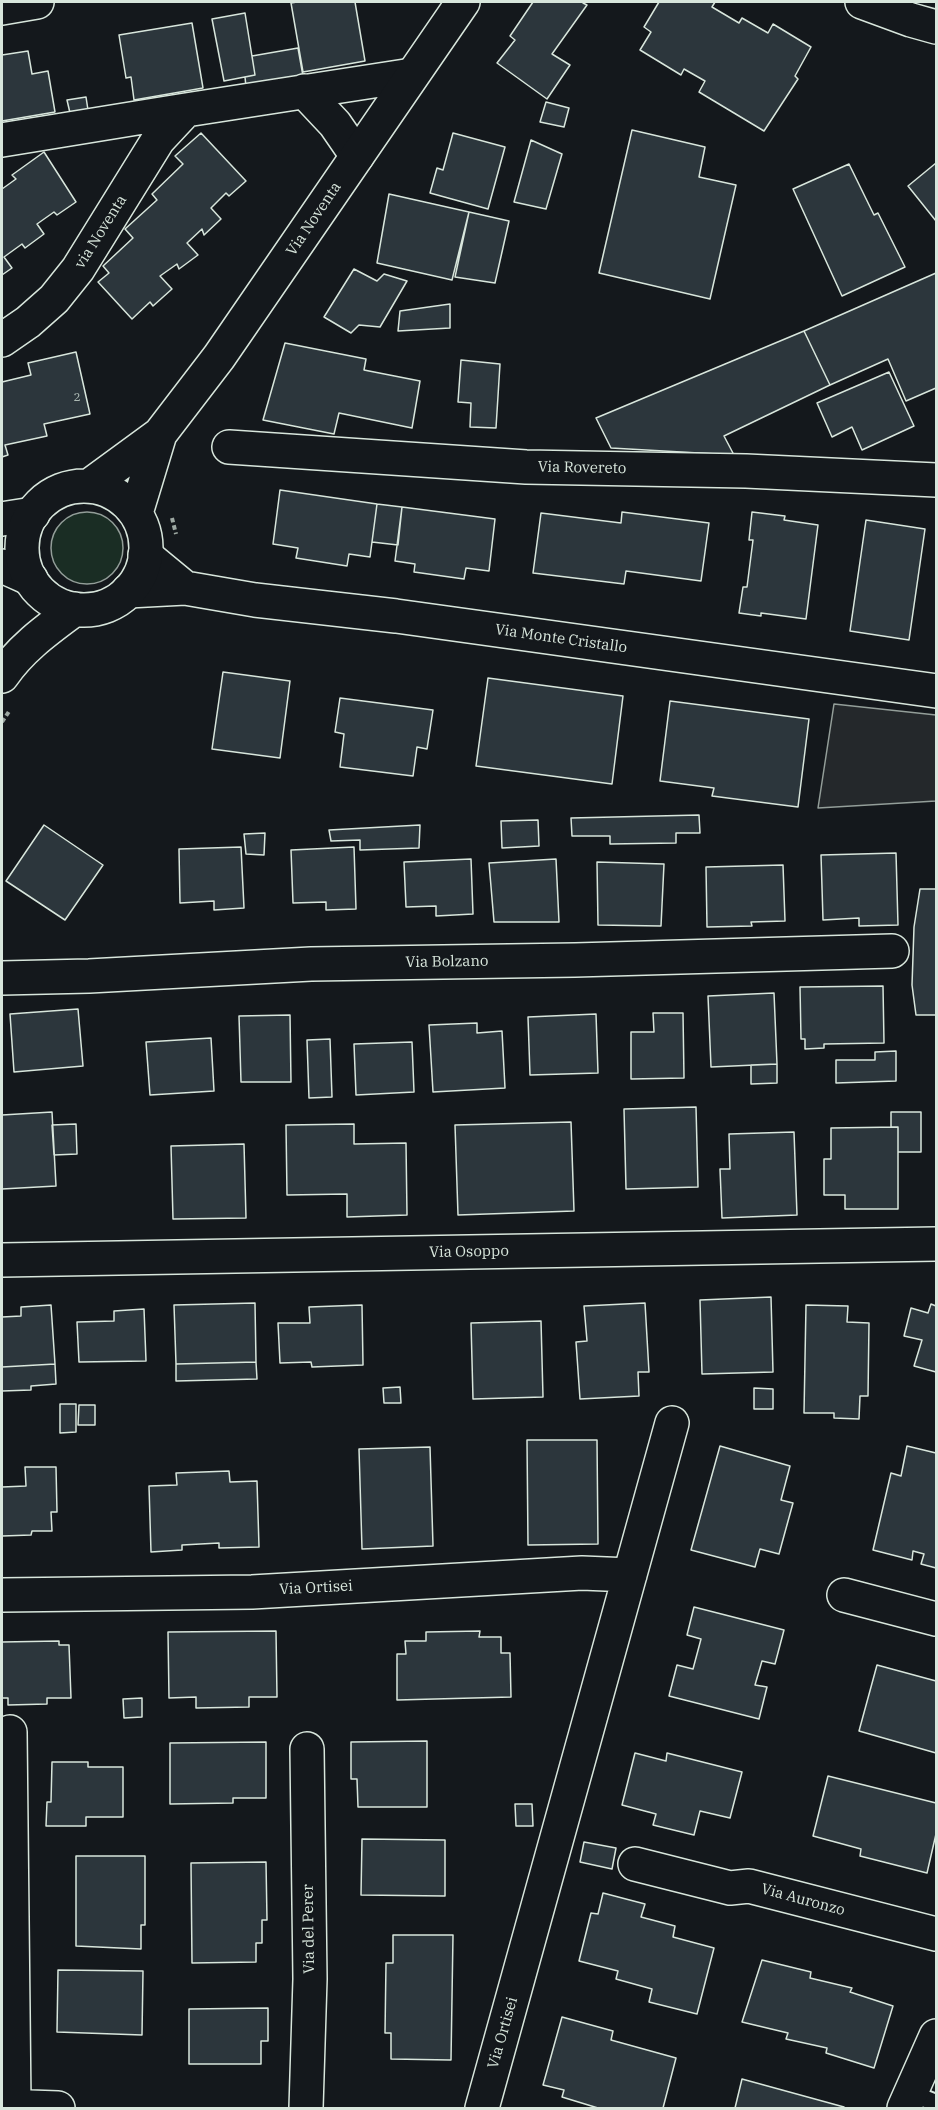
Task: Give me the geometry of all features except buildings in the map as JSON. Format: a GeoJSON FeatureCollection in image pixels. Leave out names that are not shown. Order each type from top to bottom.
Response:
{"type":"FeatureCollection","features":[{"type":"Feature","properties":{"kind":"street"},"geometry":{"type":"LineString","coordinates":[[2,8],[37,2]]}},
{"type":"Feature","properties":{"kind":"street","name":"Via Noventa"},"geometry":{"type":"LineString","coordinates":[[89,486],[160,434],[219,357],[463,2]]}},
{"type":"Feature","properties":{"kind":"street"},"geometry":{"type":"LineString","coordinates":[[862,2],[936,27]]}},
{"type":"Feature","properties":{"kind":"street"},"geometry":{"type":"LineString","coordinates":[[2,140],[412,75]]}},
{"type":"Feature","properties":{"kind":"street"},"geometry":{"type":"LineString","coordinates":[[304,91],[335,124],[357,156]]}},
{"type":"Feature","properties":{"kind":"street","name":"via Noventa"},"geometry":{"type":"LineString","coordinates":[[2,340],[28,322],[54,299],[78,269],[158,140],[186,110]]}},
{"type":"Feature","properties":{"kind":"street","name":"Via Noventa"},"geometry":{"type":"LineString","coordinates":[[136,513],[160,434]]}},
{"type":"Feature","properties":{"kind":"street","name":"Via Rovereto"},"geometry":{"type":"LineString","coordinates":[[229,447],[526,467],[722,470],[936,480]]}},
{"type":"Feature","properties":{"kind":"street"},"geometry":{"type":"LineString","coordinates":[[2,566],[34,583],[53,601],[75,609],[106,606],[128,591],[140,575],[146,555],[144,533],[136,513],[115,494],[89,486],[68,488],[57,492],[17,516],[26,528],[23,546],[26,567],[34,583],[10,679]]}},
{"type":"Feature","properties":{"kind":"street"},"geometry":{"type":"LineString","coordinates":[[146,555],[185,588]]}},
{"type":"Feature","properties":{"kind":"street","name":"Via Monte Cristallo"},"geometry":{"type":"LineString","coordinates":[[128,591],[185,588],[255,600],[396,616],[936,691]]}},
{"type":"Feature","properties":{"kind":"street"},"geometry":{"type":"LineString","coordinates":[[10,679],[44,632],[75,609]]}},
{"type":"Feature","properties":{"kind":"street","name":"Via Bolzano"},"geometry":{"type":"LineString","coordinates":[[2,978],[88,976],[311,964],[575,960],[892,951]]}},
{"type":"Feature","properties":{"kind":"street","name":"Via Osoppo"},"geometry":{"type":"LineString","coordinates":[[2,1260],[936,1244]]}},
{"type":"Feature","properties":{"kind":"street","name":"Via Ortisei"},"geometry":{"type":"LineString","coordinates":[[482,2109],[672,1423]]}},
{"type":"Feature","properties":{"kind":"street","name":"Via Ortisei"},"geometry":{"type":"LineString","coordinates":[[2,1595],[252,1592],[582,1574],[630,1575]]}},
{"type":"Feature","properties":{"kind":"street"},"geometry":{"type":"LineString","coordinates":[[844,1595],[936,1619]]}},
{"type":"Feature","properties":{"kind":"street"},"geometry":{"type":"LineString","coordinates":[[10,1732],[8,2105],[58,2109]]}},
{"type":"Feature","properties":{"kind":"street","name":"Via del Perer"},"geometry":{"type":"LineString","coordinates":[[306,2109],[310,1979],[307,1749]]}},
{"type":"Feature","properties":{"kind":"street","name":"Via Auronzo"},"geometry":{"type":"LineString","coordinates":[[635,1864],[729,1888],[749,1886],[936,1935]]}},
{"type":"Feature","properties":{"kind":"street"},"geometry":{"type":"LineString","coordinates":[[917,2101],[936,2036]]}},
{"type":"Feature","properties":{"kind":"path"},"geometry":{"type":"LineString","coordinates":[[171,514],[175,533],[180,540]]}},
{"type":"Feature","properties":{"kind":"path"},"geometry":{"type":"LineString","coordinates":[[2,722],[10,679]]}},
{"type":"Feature","properties":{"kind":"green space"},"geometry":{"type":"Polygon","coordinates":[[[94,512],[113,522],[121,534],[123,548],[121,562],[113,574],[101,582],[80,584],[61,574],[53,562],[51,541],[61,522],[73,514],[94,512]]]}},
{"type":"Feature","properties":{"kind":"shaded area"},"geometry":{"type":"Polygon","coordinates":[[[834,704],[936,715],[936,801],[818,808],[834,704]]]}}]}
